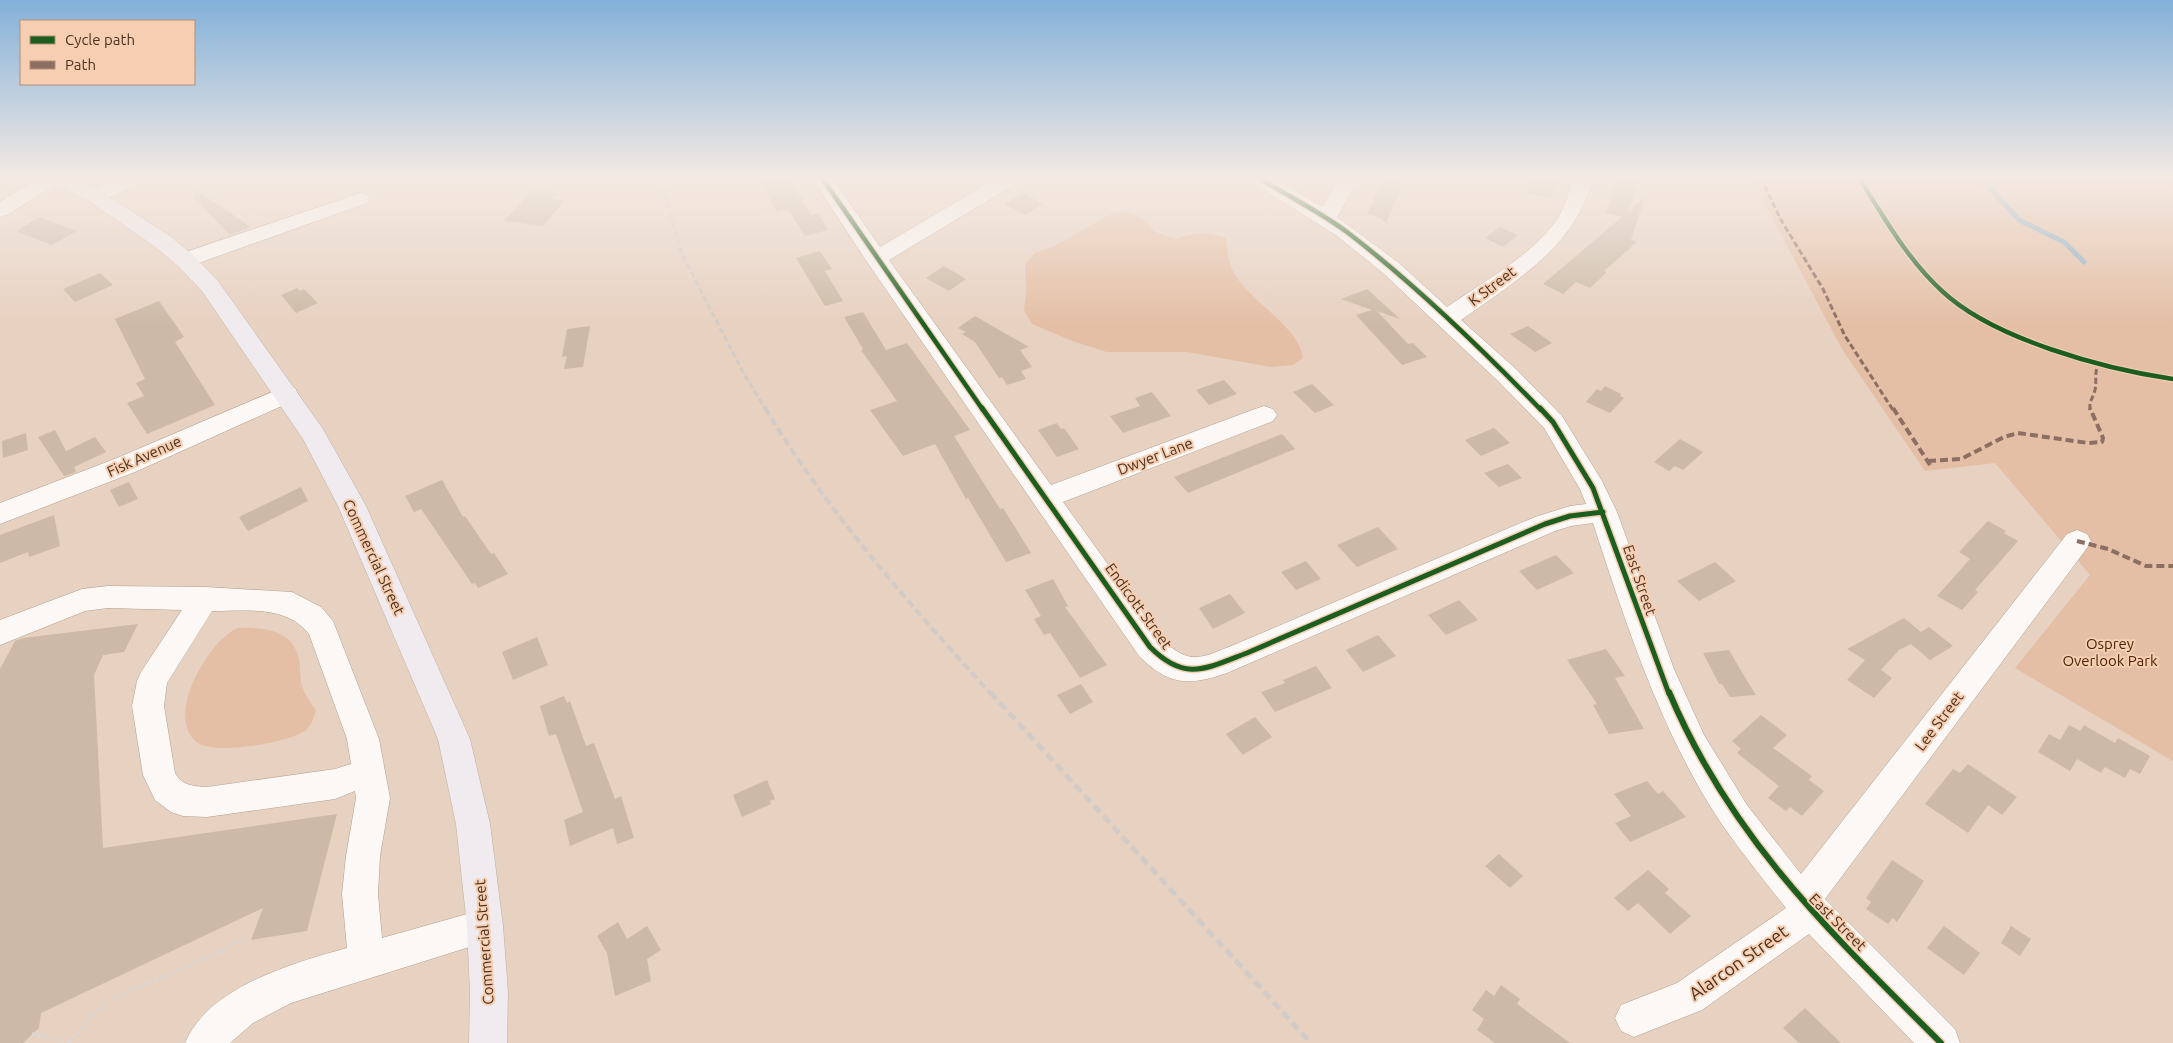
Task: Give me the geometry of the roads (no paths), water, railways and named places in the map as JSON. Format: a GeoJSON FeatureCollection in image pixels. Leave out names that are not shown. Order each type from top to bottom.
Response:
{"type":"FeatureCollection","features":[{"type":"Feature","properties":{"kind":"main road","name":"Commercial Street"},"geometry":{"type":"LineString","coordinates":[[141,227],[185,260],[210,286],[314,435],[352,506],[420,656],[454,739],[473,824],[485,926],[489,992],[488,1043]]}},
{"type":"Feature","properties":{"kind":"street"},"geometry":{"type":"LineString","coordinates":[[185,260],[281,227]]}},
{"type":"Feature","properties":{"kind":"street","name":"Endicott Street"},"geometry":{"type":"LineString","coordinates":[[854,227],[1047,497],[1150,647],[1162,660],[1175,668],[1190,670],[1204,668],[1258,647],[1545,524],[1570,516],[1604,512]]}},
{"type":"Feature","properties":{"kind":"street"},"geometry":{"type":"LineString","coordinates":[[876,259],[930,227]]}},
{"type":"Feature","properties":{"kind":"street","name":"East Street"},"geometry":{"type":"LineString","coordinates":[[1337,227],[1391,268],[1448,318],[1553,422],[1593,488],[1604,512],[1663,680],[1685,727],[1735,816],[1806,907],[1941,1043]]}},
{"type":"Feature","properties":{"kind":"street","name":"K Street"},"geometry":{"type":"LineString","coordinates":[[1448,318],[1518,266],[1548,240],[1559,227]]}},
{"type":"Feature","properties":{"kind":"street","name":"Fisk Avenue"},"geometry":{"type":"LineString","coordinates":[[0,514],[126,465],[286,394]]}},
{"type":"Feature","properties":{"kind":"street","name":"Dwyer Lane"},"geometry":{"type":"LineString","coordinates":[[1047,497],[1264,415]]}},
{"type":"Feature","properties":{"kind":"street","name":"Lee Street"},"geometry":{"type":"LineString","coordinates":[[1806,907],[2077,541]]}},
{"type":"Feature","properties":{"kind":"street"},"geometry":{"type":"LineString","coordinates":[[0,633],[82,600],[108,597],[254,600],[292,604],[311,614],[322,629],[363,739],[369,772],[373,798],[363,856],[360,894],[366,961]]}},
{"type":"Feature","properties":{"kind":"street"},"geometry":{"type":"LineString","coordinates":[[205,598],[152,681],[149,695],[148,706],[159,775],[167,790],[183,801],[207,802],[335,784],[369,772]]}},
{"type":"Feature","properties":{"kind":"street","name":"Alarcon Street"},"geometry":{"type":"LineString","coordinates":[[1634,1018],[1689,998],[1806,907]]}},
{"type":"Feature","properties":{"kind":"street"},"geometry":{"type":"LineString","coordinates":[[204,1043],[212,1033],[252,1002],[300,980],[485,926]]}},
{"type":"Feature","properties":{"kind":"waterway"},"geometry":{"type":"LineString","coordinates":[[2033,227],[2064,242],[2084,262]]}},
{"type":"Feature","properties":{"kind":"railway"},"geometry":{"type":"LineString","coordinates":[[674,227],[681,252],[744,374],[766,410]]}},
{"type":"Feature","properties":{"kind":"railway"},"geometry":{"type":"LineString","coordinates":[[765,408],[815,484],[871,556],[991,694]]}},
{"type":"Feature","properties":{"kind":"railway"},"geometry":{"type":"LineString","coordinates":[[990,692],[1311,1043]]}},
{"type":"Feature","properties":{"kind":"park label","name":"Osprey Overlook Park"},"geometry":{"type":"Point","coordinates":[2110,652]}}]}
